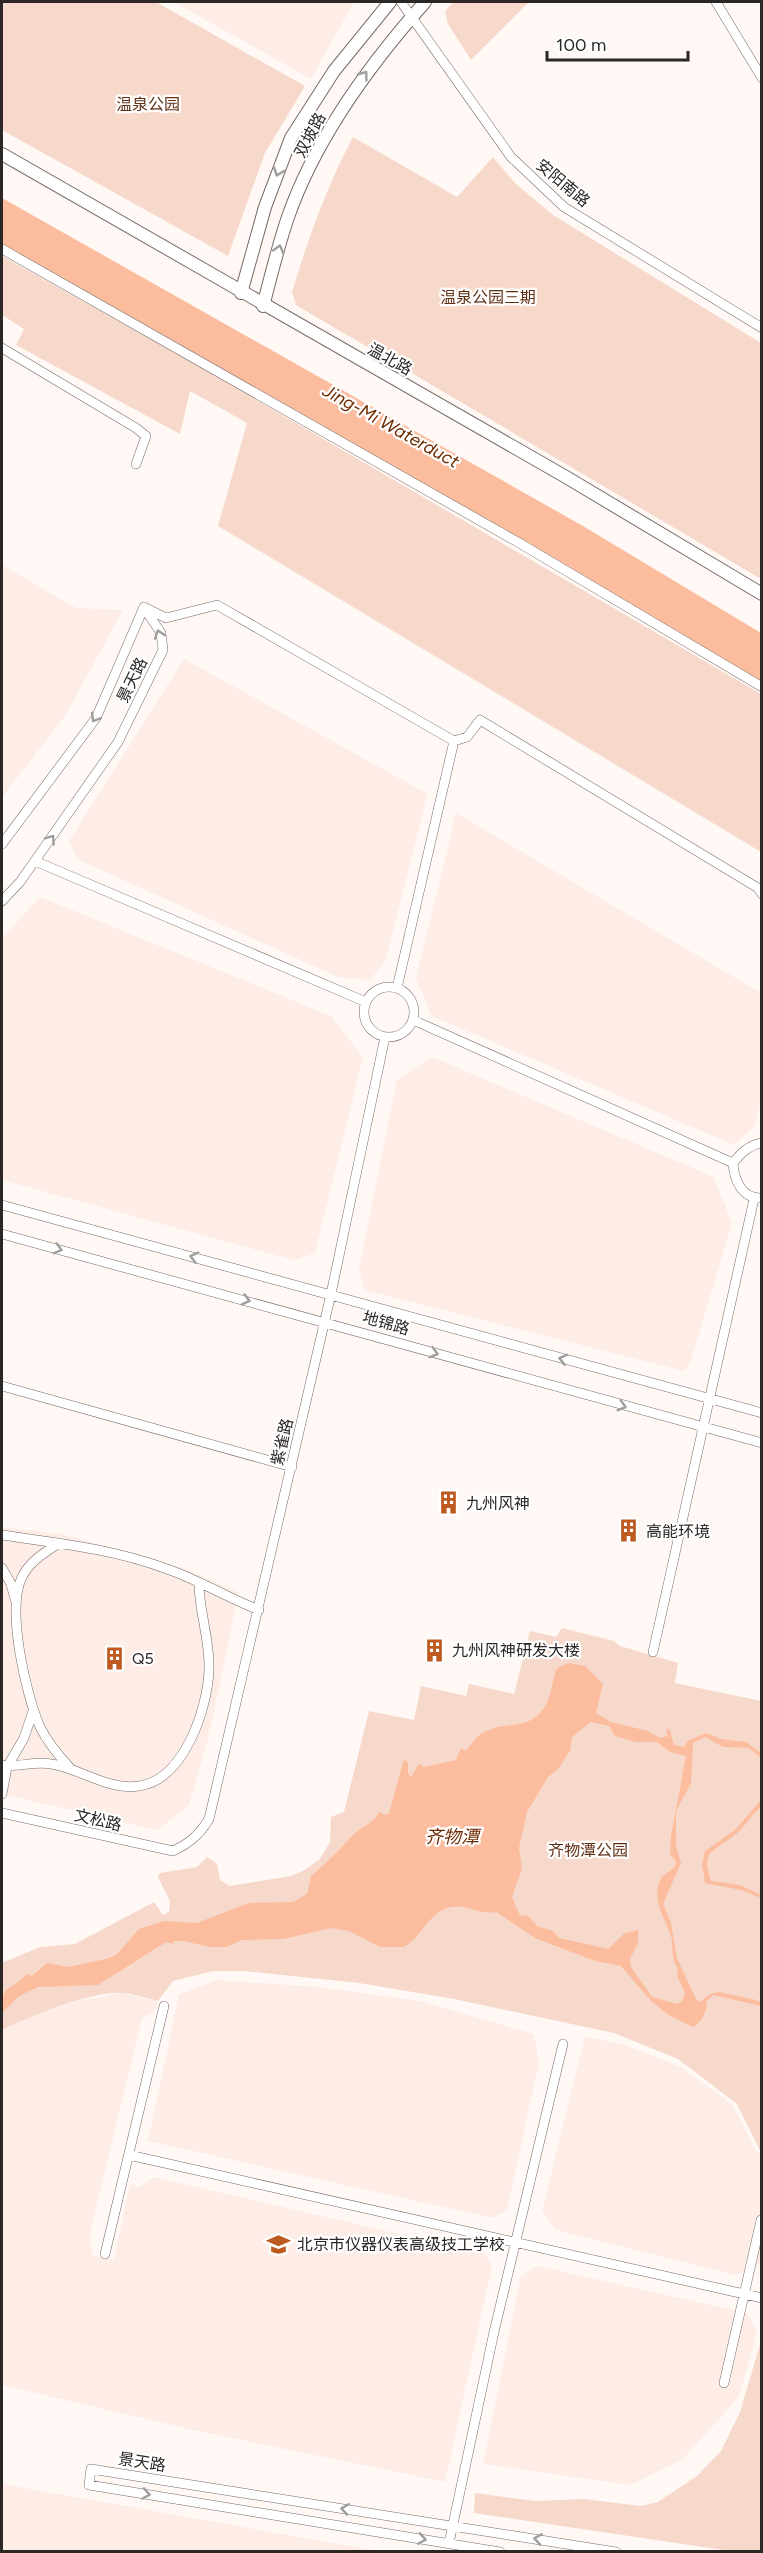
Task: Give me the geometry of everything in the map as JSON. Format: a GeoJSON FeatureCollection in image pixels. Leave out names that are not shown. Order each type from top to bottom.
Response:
{"type":"FeatureCollection","features":[{"type":"Feature","properties":{"kind":"main road","name":"双坡路"},"geometry":{"type":"LineString","coordinates":[[241,293],[265,207],[291,138],[334,71],[390,2]]}},
{"type":"Feature","properties":{"kind":"main road","name":"双坡路"},"geometry":{"type":"LineString","coordinates":[[263,306],[288,216],[319,150],[360,79],[425,2]]}},
{"type":"Feature","properties":{"kind":"main road","name":"温北路"},"geometry":{"type":"LineString","coordinates":[[2,154],[263,306],[566,477],[762,594]]}},
{"type":"Feature","properties":{"kind":"street","name":"安阳南路"},"geometry":{"type":"LineString","coordinates":[[401,2],[512,158],[564,207],[762,328]]}},
{"type":"Feature","properties":{"kind":"street"},"geometry":{"type":"LineString","coordinates":[[716,2],[762,78]]}},
{"type":"Feature","properties":{"kind":"street"},"geometry":{"type":"LineString","coordinates":[[2,249],[521,544],[762,687]]}},
{"type":"Feature","properties":{"kind":"street"},"geometry":{"type":"LineString","coordinates":[[2,348],[146,436],[136,464]]}},
{"type":"Feature","properties":{"kind":"street"},"geometry":{"type":"LineString","coordinates":[[144,607],[166,618],[217,605],[454,741],[467,737],[480,720],[758,888],[762,894]]}},
{"type":"Feature","properties":{"kind":"street","name":"景天路"},"geometry":{"type":"LineString","coordinates":[[2,844],[96,718],[144,607]]}},
{"type":"Feature","properties":{"kind":"street","name":"景天路"},"geometry":{"type":"LineString","coordinates":[[2,901],[35,861],[118,742],[163,650],[161,633],[144,607]]}},
{"type":"Feature","properties":{"kind":"street"},"geometry":{"type":"LineString","coordinates":[[397,988],[454,741]]}},
{"type":"Feature","properties":{"kind":"street"},"geometry":{"type":"LineString","coordinates":[[35,861],[366,1002]]}},
{"type":"Feature","properties":{"kind":"street"},"geometry":{"type":"LineString","coordinates":[[383,988],[397,988],[410,998],[414,1012],[413,1020],[402,1034],[385,1037],[371,1030],[367,1024],[364,1017],[366,1002],[370,996],[383,988]]}},
{"type":"Feature","properties":{"kind":"street"},"geometry":{"type":"LineString","coordinates":[[413,1020],[733,1163]]}},
{"type":"Feature","properties":{"kind":"street","name":"紫雀路"},"geometry":{"type":"LineString","coordinates":[[188,1845],[209,1819],[325,1322],[385,1037]]}},
{"type":"Feature","properties":{"kind":"street"},"geometry":{"type":"LineString","coordinates":[[653,1652],[758,1199],[742,1191],[734,1177],[733,1163],[740,1154],[762,1143]]}},
{"type":"Feature","properties":{"kind":"street","name":"地锦路"},"geometry":{"type":"LineString","coordinates":[[2,1205],[762,1413]]}},
{"type":"Feature","properties":{"kind":"street","name":"地锦路"},"geometry":{"type":"LineString","coordinates":[[2,1234],[704,1429],[762,1443]]}},
{"type":"Feature","properties":{"kind":"street"},"geometry":{"type":"LineString","coordinates":[[2,1386],[292,1467]]}},
{"type":"Feature","properties":{"kind":"street"},"geometry":{"type":"LineString","coordinates":[[2,1535],[132,1558],[167,1569],[259,1610]]}},
{"type":"Feature","properties":{"kind":"street"},"geometry":{"type":"LineString","coordinates":[[16,1605],[16,1593],[29,1566],[38,1556],[59,1544]]}},
{"type":"Feature","properties":{"kind":"street"},"geometry":{"type":"LineString","coordinates":[[2,1568],[11,1584],[16,1605],[28,1690],[34,1710],[53,1750],[72,1770]]}},
{"type":"Feature","properties":{"kind":"street"},"geometry":{"type":"LineString","coordinates":[[4,1766],[29,1762],[51,1764],[91,1778],[139,1786],[163,1778],[172,1770],[195,1730],[209,1670],[208,1637],[199,1583]]}},
{"type":"Feature","properties":{"kind":"street"},"geometry":{"type":"LineString","coordinates":[[2,1794],[4,1766],[24,1738],[34,1710]]}},
{"type":"Feature","properties":{"kind":"street","name":"文松路"},"geometry":{"type":"LineString","coordinates":[[2,1813],[155,1849],[173,1851],[188,1845]]}},
{"type":"Feature","properties":{"kind":"street"},"geometry":{"type":"LineString","coordinates":[[105,2254],[164,2006]]}},
{"type":"Feature","properties":{"kind":"street"},"geometry":{"type":"LineString","coordinates":[[449,2543],[563,2044]]}},
{"type":"Feature","properties":{"kind":"street"},"geometry":{"type":"LineString","coordinates":[[129,2155],[762,2298]]}},
{"type":"Feature","properties":{"kind":"street"},"geometry":{"type":"LineString","coordinates":[[724,2383],[761,2220]]}},
{"type":"Feature","properties":{"kind":"street","name":"景天路"},"geometry":{"type":"LineString","coordinates":[[500,2552],[88,2485],[91,2469],[616,2552]]}},
{"type":"Feature","properties":{"kind":"shaded area"},"geometry":{"type":"Polygon","coordinates":[[[174,2],[354,2],[311,79],[174,2]]]}},
{"type":"Feature","properties":{"kind":"shaded area"},"geometry":{"type":"Polygon","coordinates":[[[2,565],[76,608],[123,610],[65,716],[2,797],[2,565]]]}},
{"type":"Feature","properties":{"kind":"shaded area"},"geometry":{"type":"Polygon","coordinates":[[[184,659],[428,794],[385,962],[370,980],[338,977],[77,859],[69,841],[184,659]]]}},
{"type":"Feature","properties":{"kind":"shaded area"},"geometry":{"type":"Polygon","coordinates":[[[456,813],[761,993],[762,1097],[755,1126],[734,1145],[432,1016],[416,978],[456,813]]]}},
{"type":"Feature","properties":{"kind":"shaded area"},"geometry":{"type":"Polygon","coordinates":[[[40,897],[331,1016],[363,1057],[315,1253],[293,1260],[2,1180],[2,938],[40,897]]]}},
{"type":"Feature","properties":{"kind":"shaded area"},"geometry":{"type":"Polygon","coordinates":[[[432,1057],[714,1177],[732,1223],[690,1364],[684,1371],[364,1290],[359,1269],[397,1080],[432,1057]]]}},
{"type":"Feature","properties":{"kind":"shaded area"},"geometry":{"type":"Polygon","coordinates":[[[2,1527],[61,1534],[187,1569],[239,1593],[208,1739],[189,1805],[158,1830],[2,1794],[2,1527]]]}},
{"type":"Feature","properties":{"kind":"shaded area"},"geometry":{"type":"Polygon","coordinates":[[[216,1980],[318,1987],[420,2001],[534,2034],[539,2062],[507,2210],[493,2218],[148,2141],[179,1995],[216,1980]]]}},
{"type":"Feature","properties":{"kind":"shaded area","name":"北京市仪器仪表高级技工学校"},"geometry":{"type":"Polygon","coordinates":[[[121,1993],[158,2001],[155,2012],[142,2018],[90,2233],[92,2255],[114,2260],[130,2184],[139,2187],[154,2177],[485,2254],[492,2266],[445,2482],[189,2429],[2,2385],[2,2030],[26,2017],[74,2002],[121,1993]]]}},
{"type":"Feature","properties":{"kind":"shaded area"},"geometry":{"type":"Polygon","coordinates":[[[585,2036],[625,2045],[681,2067],[732,2104],[761,2155],[761,2264],[736,2275],[556,2230],[542,2211],[585,2036]]]}},
{"type":"Feature","properties":{"kind":"shaded area"},"geometry":{"type":"Polygon","coordinates":[[[537,2266],[747,2313],[757,2333],[739,2397],[682,2460],[630,2485],[483,2464],[521,2276],[537,2266]]]}},
{"type":"Feature","properties":{"kind":"shaded area"},"geometry":{"type":"Polygon","coordinates":[[[2,2484],[378,2551],[2,2551],[2,2484]]]}},
{"type":"Feature","properties":{"kind":"green space","name":"温泉公园"},"geometry":{"type":"Polygon","coordinates":[[[2,2],[156,2],[305,86],[265,153],[228,256],[2,130],[2,2]]]}},
{"type":"Feature","properties":{"kind":"green space"},"geometry":{"type":"Polygon","coordinates":[[[454,2],[529,2],[471,60],[448,24],[445,11],[454,2]]]}},
{"type":"Feature","properties":{"kind":"green space","name":"温泉公园三期"},"geometry":{"type":"Polygon","coordinates":[[[353,137],[457,197],[493,157],[516,184],[553,215],[761,343],[761,579],[296,305],[292,292],[305,252],[326,194],[353,137]]]}},
{"type":"Feature","properties":{"kind":"green space"},"geometry":{"type":"Polygon","coordinates":[[[2,256],[195,364],[761,694],[761,852],[218,526],[247,423],[190,391],[180,434],[16,345],[24,329],[2,315],[2,256]]]}},
{"type":"Feature","properties":{"kind":"green space","name":"齐物潭公园"},"geometry":{"type":"Polygon","coordinates":[[[562,1628],[614,1641],[620,1646],[678,1663],[675,1683],[761,1701],[761,2153],[737,2104],[678,2059],[614,2033],[454,1999],[359,1983],[244,1971],[213,1971],[173,1981],[158,2001],[136,1995],[109,1993],[78,2000],[2,2030],[2,1963],[40,1947],[75,1944],[154,1902],[163,1915],[169,1912],[170,1901],[158,1877],[160,1873],[197,1867],[207,1857],[217,1864],[220,1880],[230,1886],[291,1876],[303,1871],[320,1859],[330,1842],[331,1817],[344,1812],[369,1711],[414,1720],[421,1686],[466,1696],[469,1684],[514,1694],[530,1631],[556,1637],[562,1628]]]}},
{"type":"Feature","properties":{"kind":"green space"},"geometry":{"type":"Polygon","coordinates":[[[761,2341],[761,2551],[730,2551],[474,2513],[475,2493],[535,2501],[584,2499],[641,2506],[658,2502],[697,2476],[721,2451],[740,2412],[761,2341]]]}},
{"type":"Feature","properties":{"kind":"water","name":"Jing-Mi Waterduct"},"geometry":{"type":"Polygon","coordinates":[[[2,198],[583,526],[761,633],[761,683],[2,246],[2,198]]]}},
{"type":"Feature","properties":{"kind":"water","name":"齐物潭"},"geometry":{"type":"Polygon","coordinates":[[[569,1663],[585,1666],[603,1684],[596,1713],[611,1722],[648,1731],[660,1738],[668,1736],[666,1731],[669,1728],[674,1745],[685,1747],[687,1741],[706,1733],[721,1739],[746,1742],[761,1753],[761,1758],[749,1748],[723,1747],[705,1737],[693,1743],[691,1783],[676,1811],[676,1846],[681,1863],[663,1904],[671,1923],[677,1958],[696,1999],[700,2002],[710,1994],[719,1992],[756,2000],[761,2002],[761,2006],[713,1995],[706,2002],[707,2007],[702,2019],[694,2027],[670,2016],[651,2001],[621,1966],[595,1961],[535,1938],[496,1912],[452,1907],[439,1912],[409,1944],[403,1947],[380,1947],[349,1931],[331,1928],[284,1939],[242,1940],[226,1947],[209,1947],[184,1941],[174,1941],[173,1944],[167,1942],[98,1985],[38,1987],[19,1996],[2,2013],[5,1992],[27,1974],[32,1976],[47,1963],[68,1967],[106,1959],[116,1955],[139,1929],[164,1921],[197,1923],[248,1903],[293,1902],[307,1894],[311,1876],[379,1812],[385,1815],[389,1813],[404,1759],[408,1763],[408,1773],[411,1777],[419,1764],[424,1767],[456,1760],[461,1748],[466,1751],[475,1739],[485,1732],[529,1721],[545,1707],[557,1668],[569,1663]],[[591,1722],[572,1737],[570,1751],[558,1769],[548,1777],[527,1812],[519,1848],[522,1869],[512,1897],[520,1916],[527,1915],[537,1926],[553,1931],[559,1938],[608,1949],[625,1933],[638,1930],[638,1943],[630,1959],[631,1967],[652,1997],[678,2004],[685,1993],[677,1976],[678,1968],[673,1957],[671,1936],[659,1906],[657,1893],[661,1878],[675,1866],[676,1861],[670,1855],[671,1836],[686,1756],[670,1752],[657,1742],[636,1742],[615,1736],[609,1726],[591,1722]]]}},
{"type":"Feature","properties":{"kind":"water"},"geometry":{"type":"Polygon","coordinates":[[[761,1800],[761,1807],[739,1831],[711,1852],[707,1862],[711,1881],[740,1885],[761,1895],[761,1898],[741,1890],[705,1883],[702,1864],[705,1851],[736,1829],[761,1800]]]}},
{"type":"Feature","properties":{"kind":"place","name":"九州风神"},"geometry":{"type":"Point","coordinates":[448,1503]}},
{"type":"Feature","properties":{"kind":"place","name":"高能环境"},"geometry":{"type":"Point","coordinates":[628,1531]}},
{"type":"Feature","properties":{"kind":"place","name":"九州风神研发大楼"},"geometry":{"type":"Point","coordinates":[434,1650]}},
{"type":"Feature","properties":{"kind":"place","name":"Q5"},"geometry":{"type":"Point","coordinates":[114,1658]}},
{"type":"Feature","properties":{"kind":"place","name":"北京市仪器仪表高级技工学校"},"geometry":{"type":"Point","coordinates":[279,2244]}}]}
